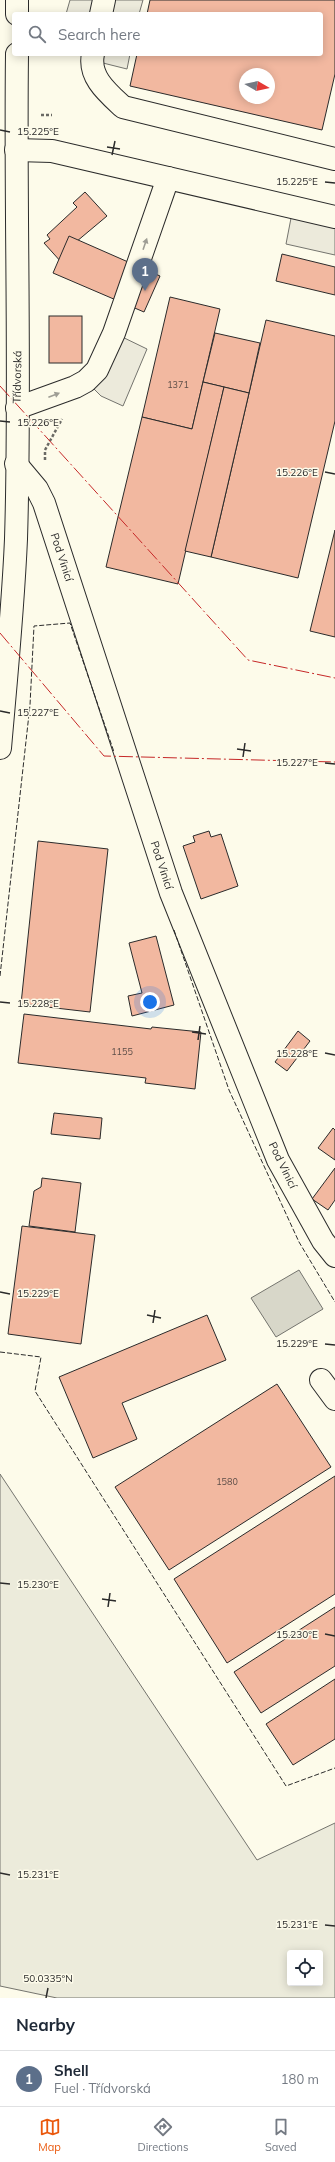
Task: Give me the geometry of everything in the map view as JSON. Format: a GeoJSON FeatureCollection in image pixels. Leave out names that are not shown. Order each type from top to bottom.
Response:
{"type":"FeatureCollection","features":[{"type":"Feature","properties":{"kind":"street"},"geometry":{"type":"LineString","coordinates":[[17,0],[17,12]]}},
{"type":"Feature","properties":{"kind":"street"},"geometry":{"type":"LineString","coordinates":[[102,12],[104,0]]}},
{"type":"Feature","properties":{"kind":"street","name":"Třídvorská"},"geometry":{"type":"LineString","coordinates":[[0,748],[14,581],[17,408],[17,56]]}},
{"type":"Feature","properties":{"kind":"street"},"geometry":{"type":"LineString","coordinates":[[92,56],[91,60],[99,84],[123,107],[335,159]]}},
{"type":"Feature","properties":{"kind":"street"},"geometry":{"type":"LineString","coordinates":[[16,150],[52,151],[335,217]]}},
{"type":"Feature","properties":{"kind":"street"},"geometry":{"type":"LineString","coordinates":[[17,408],[75,387],[86,381],[97,370],[114,333],[168,178]]}},
{"type":"Feature","properties":{"kind":"street","name":"Pod Vinicí"},"geometry":{"type":"LineString","coordinates":[[16,464],[37,489],[44,503],[168,885],[278,1160],[323,1241],[335,1256]]}},
{"type":"Feature","properties":{"kind":"street"},"geometry":{"type":"LineString","coordinates":[[321,1380],[335,1399]]}},
{"type":"Feature","properties":{"kind":"path"},"geometry":{"type":"LineString","coordinates":[[45,465],[45,450],[64,416]]}},
{"type":"Feature","properties":{"kind":"shaded area"},"geometry":{"type":"Polygon","coordinates":[[[70,0],[143,0],[140,12],[67,12],[70,0]]]}},
{"type":"Feature","properties":{"kind":"shaded area"},"geometry":{"type":"Polygon","coordinates":[[[92,56],[130,56],[127,69],[91,60],[92,56]]]}},
{"type":"Feature","properties":{"kind":"shaded area"},"geometry":{"type":"Polygon","coordinates":[[[292,213],[335,224],[335,255],[286,244],[292,213]]]}},
{"type":"Feature","properties":{"kind":"shaded area"},"geometry":{"type":"Polygon","coordinates":[[[114,333],[147,349],[123,406],[101,396],[86,381],[114,333]]]}},
{"type":"Feature","properties":{"kind":"shaded area"},"geometry":{"type":"Polygon","coordinates":[[[299,1270],[323,1309],[276,1337],[251,1298],[299,1270]]]}},
{"type":"Feature","properties":{"kind":"shaded area"},"geometry":{"type":"Polygon","coordinates":[[[0,1474],[257,1860],[335,1823],[335,1998],[57,1998],[0,1986],[0,1474]]]}},
{"type":"Feature","properties":{"kind":"building"},"geometry":{"type":"Polygon","coordinates":[[[150,0],[335,0],[335,74],[322,130],[130,86],[137,56],[323,56],[323,12],[147,12],[150,0]]]}},
{"type":"Feature","properties":{"kind":"building"},"geometry":{"type":"Polygon","coordinates":[[[85,192],[107,216],[70,247],[74,252],[62,263],[44,243],[50,239],[47,235],[77,207],[73,203],[85,192]]]}},
{"type":"Feature","properties":{"kind":"building"},"geometry":{"type":"Polygon","coordinates":[[[69,236],[160,276],[144,312],[53,273],[69,236]]]}},
{"type":"Feature","properties":{"kind":"building"},"geometry":{"type":"Polygon","coordinates":[[[282,254],[335,267],[335,295],[276,281],[282,254]]]}},
{"type":"Feature","properties":{"kind":"building"},"geometry":{"type":"Polygon","coordinates":[[[170,297],[220,309],[192,429],[142,417],[170,297]]]}},
{"type":"Feature","properties":{"kind":"building"},"geometry":{"type":"Polygon","coordinates":[[[49,316],[82,316],[82,363],[49,363],[49,316]]]}},
{"type":"Feature","properties":{"kind":"building"},"geometry":{"type":"Polygon","coordinates":[[[266,320],[335,336],[335,421],[298,578],[211,557],[266,320]]]}},
{"type":"Feature","properties":{"kind":"building"},"geometry":{"type":"Polygon","coordinates":[[[215,333],[260,343],[249,393],[203,382],[215,333]]]}},
{"type":"Feature","properties":{"kind":"building"},"geometry":{"type":"Polygon","coordinates":[[[203,382],[224,387],[178,584],[106,567],[142,417],[192,429],[203,382]]]}},
{"type":"Feature","properties":{"kind":"building"},"geometry":{"type":"Polygon","coordinates":[[[224,387],[249,393],[211,557],[185,551],[224,387]]]}},
{"type":"Feature","properties":{"kind":"building"},"geometry":{"type":"Polygon","coordinates":[[[335,530],[335,637],[310,631],[335,530]]]}},
{"type":"Feature","properties":{"kind":"building"},"geometry":{"type":"Polygon","coordinates":[[[209,831],[211,837],[221,834],[238,886],[201,899],[183,846],[195,842],[193,836],[209,831]]]}},
{"type":"Feature","properties":{"kind":"building"},"geometry":{"type":"Polygon","coordinates":[[[38,841],[108,849],[90,1012],[21,1004],[38,841]]]}},
{"type":"Feature","properties":{"kind":"building"},"geometry":{"type":"Polygon","coordinates":[[[156,936],[174,1005],[132,1016],[128,996],[142,993],[129,943],[156,936]]]}},
{"type":"Feature","properties":{"kind":"building"},"geometry":{"type":"Polygon","coordinates":[[[24,1014],[151,1029],[152,1027],[201,1032],[195,1089],[145,1083],[146,1078],[18,1063],[24,1014]]]}},
{"type":"Feature","properties":{"kind":"building"},"geometry":{"type":"Polygon","coordinates":[[[298,1031],[310,1041],[287,1071],[275,1062],[298,1031]]]}},
{"type":"Feature","properties":{"kind":"building"},"geometry":{"type":"Polygon","coordinates":[[[54,1113],[102,1118],[100,1139],[51,1134],[54,1113]]]}},
{"type":"Feature","properties":{"kind":"building"},"geometry":{"type":"Polygon","coordinates":[[[333,1128],[335,1130],[335,1160],[318,1148],[333,1128]]]}},
{"type":"Feature","properties":{"kind":"building"},"geometry":{"type":"Polygon","coordinates":[[[335,1168],[335,1200],[328,1210],[312,1199],[335,1168]]]}},
{"type":"Feature","properties":{"kind":"building"},"geometry":{"type":"Polygon","coordinates":[[[42,1178],[81,1183],[75,1232],[29,1226],[34,1191],[41,1187],[42,1178]]]}},
{"type":"Feature","properties":{"kind":"building"},"geometry":{"type":"Polygon","coordinates":[[[22,1226],[95,1235],[81,1344],[8,1334],[22,1226]]]}},
{"type":"Feature","properties":{"kind":"building"},"geometry":{"type":"Polygon","coordinates":[[[207,1315],[226,1360],[122,1403],[137,1439],[93,1458],[59,1377],[207,1315]]]}},
{"type":"Feature","properties":{"kind":"building"},"geometry":{"type":"Polygon","coordinates":[[[277,1384],[331,1467],[169,1570],[115,1487],[277,1384]]]}},
{"type":"Feature","properties":{"kind":"building"},"geometry":{"type":"Polygon","coordinates":[[[335,1476],[335,1594],[227,1663],[174,1579],[335,1476]]]}},
{"type":"Feature","properties":{"kind":"building"},"geometry":{"type":"Polygon","coordinates":[[[335,1607],[335,1666],[261,1713],[234,1672],[335,1607]]]}},
{"type":"Feature","properties":{"kind":"building"},"geometry":{"type":"Polygon","coordinates":[[[335,1679],[335,1739],[293,1765],[266,1724],[335,1679]]]}},
{"type":"Feature","properties":{"kind":"fence"},"geometry":{"type":"LineString","coordinates":[[0,976],[30,705],[34,626],[70,623],[114,752]]}},
{"type":"Feature","properties":{"kind":"fence"},"geometry":{"type":"LineString","coordinates":[[174,930],[229,1090],[299,1242],[335,1302]]}},
{"type":"Feature","properties":{"kind":"fence"},"geometry":{"type":"LineString","coordinates":[[0,1352],[41,1357],[35,1391],[286,1786],[335,1768]]}},
{"type":"Feature","properties":{"kind":"power"},"geometry":{"type":"LineString","coordinates":[[0,386],[248,660],[335,678]]}},
{"type":"Feature","properties":{"kind":"power"},"geometry":{"type":"LineString","coordinates":[[0,633],[104,756],[335,762]]}},
{"type":"Feature","properties":{"kind":"place","name":"Shell"},"geometry":{"type":"Point","coordinates":[145,291]}}]}
